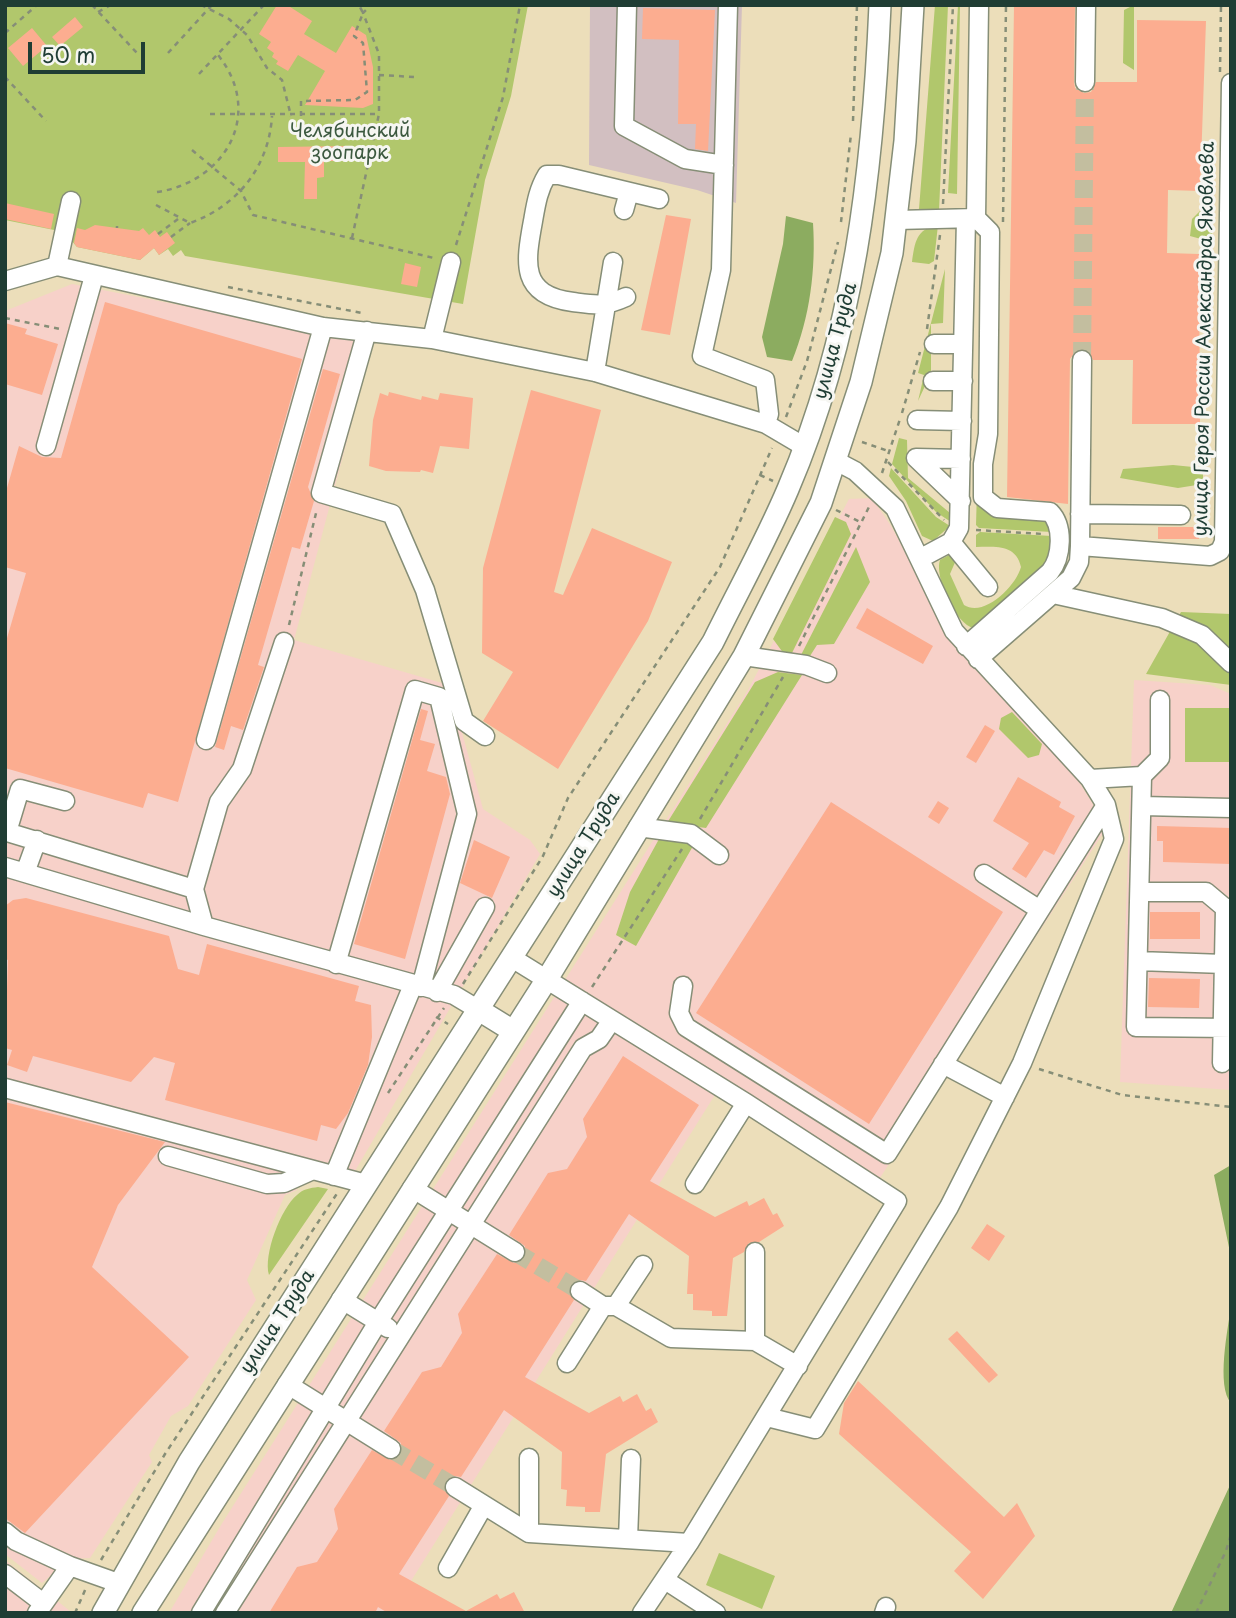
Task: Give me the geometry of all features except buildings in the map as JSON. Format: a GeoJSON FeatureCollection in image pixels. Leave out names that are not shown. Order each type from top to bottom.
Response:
{"type":"FeatureCollection","features":[{"type":"Feature","properties":{"kind":"main road","name":"улица Труда"},"geometry":{"type":"LineString","coordinates":[[103,1613],[349,1180],[479,1010],[713,642],[781,505],[805,447],[838,341],[859,249],[872,141],[880,5]]}},
{"type":"Feature","properties":{"kind":"main road","name":"улица Труда"},"geometry":{"type":"LineString","coordinates":[[143,1613],[341,1298],[547,979],[744,656],[821,503],[871,346],[897,220],[913,5]]}},
{"type":"Feature","properties":{"kind":"main road"},"geometry":{"type":"LineString","coordinates":[[805,447],[836,461]]}},
{"type":"Feature","properties":{"kind":"main road"},"geometry":{"type":"LineString","coordinates":[[479,1010],[513,1031]]}},
{"type":"Feature","properties":{"kind":"street"},"geometry":{"type":"LineString","coordinates":[[627,5],[624,126],[685,159],[724,165]]}},
{"type":"Feature","properties":{"kind":"street"},"geometry":{"type":"LineString","coordinates":[[728,5],[721,270],[702,356],[765,380],[769,414],[766,424]]}},
{"type":"Feature","properties":{"kind":"street"},"geometry":{"type":"LineString","coordinates":[[979,5],[963,344],[961,501],[955,535],[988,587]]}},
{"type":"Feature","properties":{"kind":"street"},"geometry":{"type":"LineString","coordinates":[[1085,82],[1086,5]]}},
{"type":"Feature","properties":{"kind":"street","name":"улица Героя России Александра Яковлева"},"geometry":{"type":"LineString","coordinates":[[1080,546],[1210,556],[1220,551],[1224,542],[1225,79]]}},
{"type":"Feature","properties":{"kind":"street"},"geometry":{"type":"LineString","coordinates":[[626,297],[606,306],[563,301],[542,293],[532,282],[526,256],[539,188],[547,175],[559,175],[659,199]]}},
{"type":"Feature","properties":{"kind":"street"},"geometry":{"type":"LineString","coordinates":[[624,210],[629,192]]}},
{"type":"Feature","properties":{"kind":"street"},"geometry":{"type":"LineString","coordinates":[[57,266],[71,201]]}},
{"type":"Feature","properties":{"kind":"street"},"geometry":{"type":"LineString","coordinates":[[897,220],[971,218],[990,232],[988,434],[983,464],[983,496],[997,508],[1050,512],[1059,525],[1057,564],[972,653]]}},
{"type":"Feature","properties":{"kind":"street"},"geometry":{"type":"LineString","coordinates":[[432,339],[451,262]]}},
{"type":"Feature","properties":{"kind":"street"},"geometry":{"type":"LineString","coordinates":[[595,372],[613,262]]}},
{"type":"Feature","properties":{"kind":"street"},"geometry":{"type":"LineString","coordinates":[[5,281],[57,266],[323,327],[432,339],[595,372],[766,424],[805,447]]}},
{"type":"Feature","properties":{"kind":"street"},"geometry":{"type":"LineString","coordinates":[[46,446],[94,276]]}},
{"type":"Feature","properties":{"kind":"street"},"geometry":{"type":"LineString","coordinates":[[206,740],[323,327]]}},
{"type":"Feature","properties":{"kind":"street"},"geometry":{"type":"LineString","coordinates":[[367,331],[321,493],[392,514],[425,590],[464,721],[485,737]]}},
{"type":"Feature","properties":{"kind":"street"},"geometry":{"type":"LineString","coordinates":[[934,344],[963,344]]}},
{"type":"Feature","properties":{"kind":"street"},"geometry":{"type":"LineString","coordinates":[[972,653],[1053,594],[1077,570],[1080,546],[1082,360]]}},
{"type":"Feature","properties":{"kind":"street"},"geometry":{"type":"LineString","coordinates":[[933,381],[963,381]]}},
{"type":"Feature","properties":{"kind":"street"},"geometry":{"type":"LineString","coordinates":[[917,420],[962,421]]}},
{"type":"Feature","properties":{"kind":"street"},"geometry":{"type":"LineString","coordinates":[[961,458],[916,458],[961,501]]}},
{"type":"Feature","properties":{"kind":"street"},"geometry":{"type":"LineString","coordinates":[[767,1417],[815,1429],[949,1207],[1023,1063],[1114,839],[1106,805],[1090,779],[954,631],[895,508],[855,471],[836,461]]}},
{"type":"Feature","properties":{"kind":"street"},"geometry":{"type":"LineString","coordinates":[[1080,514],[1181,515]]}},
{"type":"Feature","properties":{"kind":"street"},"geometry":{"type":"LineString","coordinates":[[921,558],[955,535]]}},
{"type":"Feature","properties":{"kind":"street"},"geometry":{"type":"LineString","coordinates":[[1053,594],[1162,618],[1202,635],[1231,663]]}},
{"type":"Feature","properties":{"kind":"street"},"geometry":{"type":"LineString","coordinates":[[204,926],[194,889],[219,802],[242,769],[284,642]]}},
{"type":"Feature","properties":{"kind":"street"},"geometry":{"type":"LineString","coordinates":[[744,656],[806,666],[827,673]]}},
{"type":"Feature","properties":{"kind":"street"},"geometry":{"type":"LineString","coordinates":[[336,964],[415,690],[439,697],[467,814],[431,990]]}},
{"type":"Feature","properties":{"kind":"street"},"geometry":{"type":"LineString","coordinates":[[1090,779],[1142,776],[1160,758],[1160,700]]}},
{"type":"Feature","properties":{"kind":"street"},"geometry":{"type":"LineString","coordinates":[[1142,776],[1136,1027],[1227,1028]]}},
{"type":"Feature","properties":{"kind":"street"},"geometry":{"type":"LineString","coordinates":[[65,802],[20,789],[7,832],[194,889]]}},
{"type":"Feature","properties":{"kind":"street"},"geometry":{"type":"LineString","coordinates":[[683,986],[679,1013],[686,1027],[887,1154],[1106,805]]}},
{"type":"Feature","properties":{"kind":"street"},"geometry":{"type":"LineString","coordinates":[[1142,806],[1231,808]]}},
{"type":"Feature","properties":{"kind":"street"},"geometry":{"type":"LineString","coordinates":[[638,827],[691,834],[719,855]]}},
{"type":"Feature","properties":{"kind":"street"},"geometry":{"type":"LineString","coordinates":[[25,873],[37,840]]}},
{"type":"Feature","properties":{"kind":"street"},"geometry":{"type":"LineString","coordinates":[[5,867],[431,990],[479,1010]]}},
{"type":"Feature","properties":{"kind":"street"},"geometry":{"type":"LineString","coordinates":[[984,874],[1040,910]]}},
{"type":"Feature","properties":{"kind":"street"},"geometry":{"type":"LineString","coordinates":[[1141,891],[1206,892],[1228,908],[1224,964],[1227,1028],[1223,1063]]}},
{"type":"Feature","properties":{"kind":"street"},"geometry":{"type":"LineString","coordinates":[[5,1088],[349,1180],[431,990],[485,907]]}},
{"type":"Feature","properties":{"kind":"street"},"geometry":{"type":"LineString","coordinates":[[512,958],[747,1103],[897,1201],[767,1417],[642,1613]]}},
{"type":"Feature","properties":{"kind":"street"},"geometry":{"type":"LineString","coordinates":[[1138,961],[1224,964]]}},
{"type":"Feature","properties":{"kind":"street"},"geometry":{"type":"LineString","coordinates":[[201,1613],[378,1322],[582,1001]]}},
{"type":"Feature","properties":{"kind":"street"},"geometry":{"type":"LineString","coordinates":[[225,1613],[583,1048],[599,1039],[612,1020]]}},
{"type":"Feature","properties":{"kind":"street"},"geometry":{"type":"LineString","coordinates":[[943,1064],[1005,1097]]}},
{"type":"Feature","properties":{"kind":"street"},"geometry":{"type":"LineString","coordinates":[[695,1184],[747,1103]]}},
{"type":"Feature","properties":{"kind":"street"},"geometry":{"type":"LineString","coordinates":[[168,1156],[267,1184],[284,1183],[313,1170]]}},
{"type":"Feature","properties":{"kind":"street"},"geometry":{"type":"LineString","coordinates":[[412,1188],[515,1252]]}},
{"type":"Feature","properties":{"kind":"street"},"geometry":{"type":"LineString","coordinates":[[755,1252],[755,1341]]}},
{"type":"Feature","properties":{"kind":"street"},"geometry":{"type":"LineString","coordinates":[[568,1363],[643,1265]]}},
{"type":"Feature","properties":{"kind":"street"},"geometry":{"type":"LineString","coordinates":[[580,1291],[670,1338],[755,1341],[798,1366]]}},
{"type":"Feature","properties":{"kind":"street"},"geometry":{"type":"LineString","coordinates":[[341,1298],[400,1336]]}},
{"type":"Feature","properties":{"kind":"street"},"geometry":{"type":"LineString","coordinates":[[287,1384],[391,1449]]}},
{"type":"Feature","properties":{"kind":"street"},"geometry":{"type":"LineString","coordinates":[[528,1458],[529,1533]]}},
{"type":"Feature","properties":{"kind":"street"},"geometry":{"type":"LineString","coordinates":[[628,1539],[631,1459]]}},
{"type":"Feature","properties":{"kind":"street"},"geometry":{"type":"LineString","coordinates":[[455,1487],[529,1533],[689,1543]]}},
{"type":"Feature","properties":{"kind":"street"},"geometry":{"type":"LineString","coordinates":[[448,1568],[485,1505]]}},
{"type":"Feature","properties":{"kind":"street"},"geometry":{"type":"LineString","coordinates":[[5,1532],[16,1541],[70,1566],[118,1583]]}},
{"type":"Feature","properties":{"kind":"street"},"geometry":{"type":"LineString","coordinates":[[5,1573],[40,1608],[70,1566]]}},
{"type":"Feature","properties":{"kind":"street"},"geometry":{"type":"LineString","coordinates":[[665,1580],[716,1613]]}},
{"type":"Feature","properties":{"kind":"path"},"geometry":{"type":"LineString","coordinates":[[5,33],[37,5]]}},
{"type":"Feature","properties":{"kind":"path"},"geometry":{"type":"LineString","coordinates":[[92,5],[137,52]]}},
{"type":"Feature","properties":{"kind":"path"},"geometry":{"type":"LineString","coordinates":[[98,12],[111,5]]}},
{"type":"Feature","properties":{"kind":"path"},"geometry":{"type":"LineString","coordinates":[[201,5],[210,6],[243,30],[259,51],[267,68],[282,80],[291,116]]}},
{"type":"Feature","properties":{"kind":"path"},"geometry":{"type":"LineString","coordinates":[[199,74],[264,5]]}},
{"type":"Feature","properties":{"kind":"path"},"geometry":{"type":"LineString","coordinates":[[352,238],[379,114],[379,54],[359,5]]}},
{"type":"Feature","properties":{"kind":"path"},"geometry":{"type":"LineString","coordinates":[[192,150],[241,191],[253,215],[451,262],[503,97],[520,5]]}},
{"type":"Feature","properties":{"kind":"path"},"geometry":{"type":"LineString","coordinates":[[840,226],[853,125],[857,5]]}},
{"type":"Feature","properties":{"kind":"path"},"geometry":{"type":"LineString","coordinates":[[1221,5],[1225,79]]}},
{"type":"Feature","properties":{"kind":"path"},"geometry":{"type":"LineString","coordinates":[[168,53],[210,6]]}},
{"type":"Feature","properties":{"kind":"path"},"geometry":{"type":"LineString","coordinates":[[301,116],[301,102],[355,100],[367,92],[363,43],[354,36],[363,13],[369,7]]}},
{"type":"Feature","properties":{"kind":"path"},"geometry":{"type":"LineString","coordinates":[[157,192],[186,186],[213,167],[230,142],[238,115],[233,82],[218,55]]}},
{"type":"Feature","properties":{"kind":"path"},"geometry":{"type":"LineString","coordinates":[[379,75],[415,77]]}},
{"type":"Feature","properties":{"kind":"path"},"geometry":{"type":"LineString","coordinates":[[5,77],[46,121]]}},
{"type":"Feature","properties":{"kind":"path"},"geometry":{"type":"LineString","coordinates":[[210,114],[379,114]]}},
{"type":"Feature","properties":{"kind":"path"},"geometry":{"type":"LineString","coordinates":[[171,237],[190,223],[221,209],[241,191],[259,165],[267,147],[272,116]]}},
{"type":"Feature","properties":{"kind":"path"},"geometry":{"type":"LineString","coordinates":[[156,205],[190,223]]}},
{"type":"Feature","properties":{"kind":"path"},"geometry":{"type":"LineString","coordinates":[[158,234],[178,219]]}},
{"type":"Feature","properties":{"kind":"path"},"geometry":{"type":"LineString","coordinates":[[787,415],[807,361],[838,239]]}},
{"type":"Feature","properties":{"kind":"path"},"geometry":{"type":"LineString","coordinates":[[5,318],[64,330]]}},
{"type":"Feature","properties":{"kind":"path"},"geometry":{"type":"LineString","coordinates":[[887,461],[955,535],[1059,534]]}},
{"type":"Feature","properties":{"kind":"path"},"geometry":{"type":"LineString","coordinates":[[388,1094],[436,1017],[431,990],[543,856],[568,799],[720,567],[760,475]]}},
{"type":"Feature","properties":{"kind":"path"},"geometry":{"type":"LineString","coordinates":[[284,642],[321,493]]}},
{"type":"Feature","properties":{"kind":"path"},"geometry":{"type":"LineString","coordinates":[[1023,1063],[1122,1096],[1231,1107]]}},
{"type":"Feature","properties":{"kind":"path"},"geometry":{"type":"LineString","coordinates":[[75,1613],[93,1574],[165,1454],[349,1180]]}},
{"type":"Feature","properties":{"kind":"path"},"geometry":{"type":"LineString","coordinates":[[1196,1613],[1226,1552],[1231,1534]]}},
{"type":"Feature","properties":{"kind":"shaded area"},"geometry":{"type":"Polygon","coordinates":[[[590,5],[742,5],[736,203],[697,190],[589,165],[590,5]]]}},
{"type":"Feature","properties":{"kind":"shaded area"},"geometry":{"type":"Polygon","coordinates":[[[72,284],[373,343],[294,640],[449,685],[483,809],[530,840],[540,854],[348,1183],[183,1144],[287,1170],[297,1190],[285,1195],[247,1280],[256,1300],[188,1406],[171,1416],[149,1455],[152,1462],[90,1558],[70,1559],[42,1583],[5,1554],[5,311],[72,284]]]}},
{"type":"Feature","properties":{"kind":"shaded area"},"geometry":{"type":"Polygon","coordinates":[[[872,498],[891,526],[953,640],[1067,762],[1107,827],[876,1184],[718,1090],[391,1613],[169,1613],[221,1525],[748,690],[849,499],[872,498]]]}},
{"type":"Feature","properties":{"kind":"shaded area"},"geometry":{"type":"Polygon","coordinates":[[[1134,680],[1210,685],[1231,694],[1231,1090],[1120,1082],[1134,680]]]}},
{"type":"Feature","properties":{"kind":"shaded area"},"geometry":{"type":"Polygon","coordinates":[[[5,1560],[70,1611],[69,1613],[5,1613],[5,1560]]]}},
{"type":"Feature","properties":{"kind":"green space","name":"Челябинский зоопарк"},"geometry":{"type":"Polygon","coordinates":[[[5,5],[528,5],[511,96],[485,180],[463,304],[185,256],[181,250],[173,256],[168,249],[159,255],[154,248],[140,260],[77,247],[64,232],[5,220],[5,5]]]}},
{"type":"Feature","properties":{"kind":"green space"},"geometry":{"type":"Polygon","coordinates":[[[935,5],[948,5],[939,211],[923,213],[919,209],[935,5]]]}},
{"type":"Feature","properties":{"kind":"green space"},"geometry":{"type":"Polygon","coordinates":[[[960,5],[957,194],[948,193],[960,5]]]}},
{"type":"Feature","properties":{"kind":"green space"},"geometry":{"type":"Polygon","coordinates":[[[1134,5],[1134,70],[1123,63],[1124,10],[1134,5]]]}},
{"type":"Feature","properties":{"kind":"green space"},"geometry":{"type":"Polygon","coordinates":[[[1200,211],[1212,212],[1212,242],[1190,236],[1192,219],[1200,211]]]}},
{"type":"Feature","properties":{"kind":"green space"},"geometry":{"type":"Polygon","coordinates":[[[786,216],[813,223],[814,258],[810,293],[792,361],[767,357],[762,337],[783,244],[786,216]]]}},
{"type":"Feature","properties":{"kind":"green space"},"geometry":{"type":"Polygon","coordinates":[[[938,225],[934,261],[929,264],[912,262],[921,233],[938,225]]]}},
{"type":"Feature","properties":{"kind":"green space"},"geometry":{"type":"Polygon","coordinates":[[[945,269],[943,323],[931,324],[931,373],[918,401],[924,375],[918,373],[945,269]]]}},
{"type":"Feature","properties":{"kind":"green space"},"geometry":{"type":"Polygon","coordinates":[[[899,438],[907,440],[908,478],[950,513],[951,522],[936,512],[892,464],[899,438]]]}},
{"type":"Feature","properties":{"kind":"green space"},"geometry":{"type":"Polygon","coordinates":[[[1173,465],[1203,468],[1203,484],[1178,488],[1120,478],[1123,469],[1173,465]]]}},
{"type":"Feature","properties":{"kind":"green space"},"geometry":{"type":"Polygon","coordinates":[[[891,468],[936,517],[950,526],[933,541],[922,536],[906,501],[889,476],[891,468]]]}},
{"type":"Feature","properties":{"kind":"green space"},"geometry":{"type":"Polygon","coordinates":[[[977,490],[978,496],[1032,511],[1048,524],[1052,532],[979,528],[976,525],[977,490]]]}},
{"type":"Feature","properties":{"kind":"green space"},"geometry":{"type":"Polygon","coordinates":[[[835,517],[846,522],[851,534],[791,655],[784,654],[773,639],[835,517]]]}},
{"type":"Feature","properties":{"kind":"green space"},"geometry":{"type":"Polygon","coordinates":[[[980,532],[1052,536],[1050,562],[974,628],[960,618],[948,599],[940,577],[940,560],[949,555],[956,560],[950,574],[964,605],[972,608],[990,604],[998,598],[1013,583],[1021,567],[1015,554],[1004,548],[976,547],[976,535],[980,532]]]}},
{"type":"Feature","properties":{"kind":"green space"},"geometry":{"type":"Polygon","coordinates":[[[856,547],[870,582],[834,644],[817,645],[810,656],[801,655],[856,547]]]}},
{"type":"Feature","properties":{"kind":"green space"},"geometry":{"type":"Polygon","coordinates":[[[1181,612],[1231,614],[1231,685],[1146,674],[1181,612]]]}},
{"type":"Feature","properties":{"kind":"green space"},"geometry":{"type":"Polygon","coordinates":[[[778,672],[802,675],[706,828],[667,823],[755,682],[778,672]]]}},
{"type":"Feature","properties":{"kind":"green space"},"geometry":{"type":"Polygon","coordinates":[[[1185,708],[1231,708],[1231,762],[1185,762],[1185,708]]]}},
{"type":"Feature","properties":{"kind":"green space"},"geometry":{"type":"Polygon","coordinates":[[[1012,712],[1042,744],[1039,755],[1028,758],[999,729],[1001,718],[1012,712]]]}},
{"type":"Feature","properties":{"kind":"green space"},"geometry":{"type":"Polygon","coordinates":[[[659,839],[691,841],[693,846],[636,946],[616,935],[630,892],[659,839]]]}},
{"type":"Feature","properties":{"kind":"green space"},"geometry":{"type":"Polygon","coordinates":[[[1231,1165],[1231,1257],[1214,1175],[1231,1165]]]}},
{"type":"Feature","properties":{"kind":"green space"},"geometry":{"type":"Polygon","coordinates":[[[318,1187],[328,1189],[269,1275],[271,1244],[285,1210],[299,1193],[318,1187]]]}},
{"type":"Feature","properties":{"kind":"green space"},"geometry":{"type":"Polygon","coordinates":[[[1231,1306],[1231,1403],[1224,1384],[1224,1371],[1231,1306]]]}},
{"type":"Feature","properties":{"kind":"green space"},"geometry":{"type":"Polygon","coordinates":[[[1231,1483],[1231,1613],[1171,1613],[1231,1483]]]}},
{"type":"Feature","properties":{"kind":"green space"},"geometry":{"type":"Polygon","coordinates":[[[719,1553],[775,1576],[762,1609],[706,1585],[719,1553]]]}},
{"type":"Feature","properties":{"kind":"tunnel"},"geometry":{"type":"LineString","coordinates":[[1082,360],[1085,82]]}},
{"type":"Feature","properties":{"kind":"tunnel"},"geometry":{"type":"LineString","coordinates":[[515,1252],[580,1291]]}},
{"type":"Feature","properties":{"kind":"tunnel"},"geometry":{"type":"LineString","coordinates":[[391,1449],[455,1487]]}}]}
